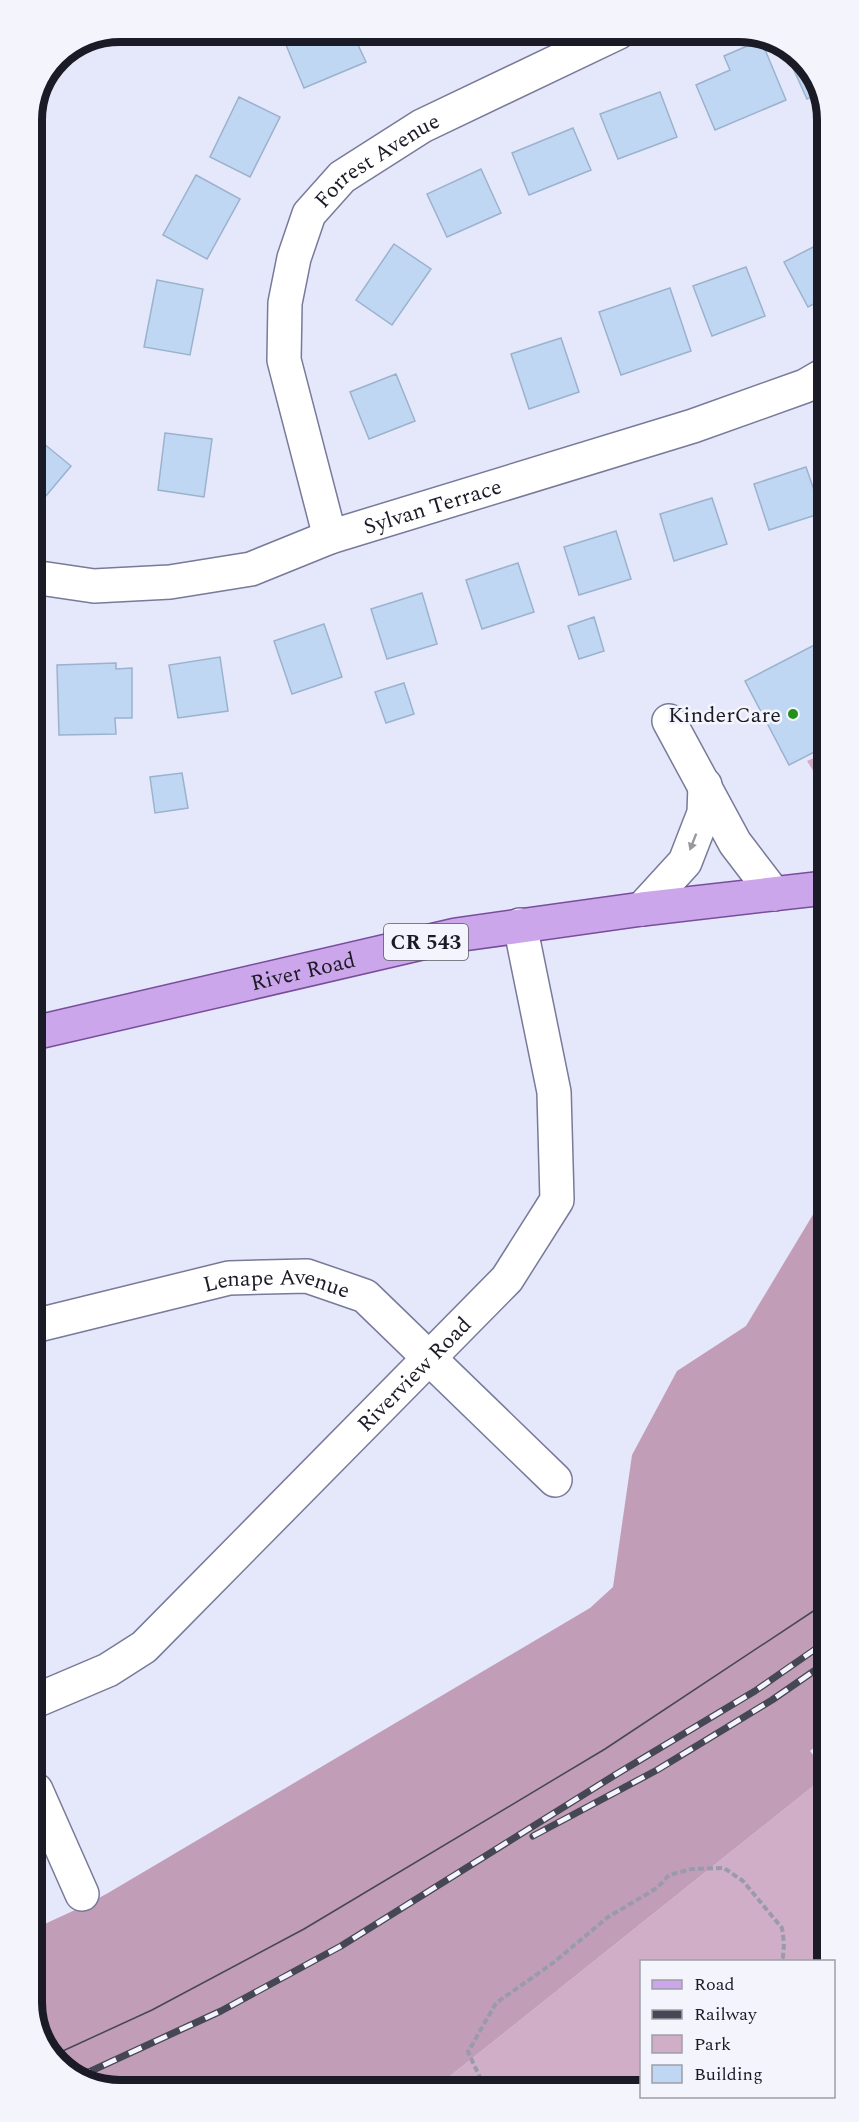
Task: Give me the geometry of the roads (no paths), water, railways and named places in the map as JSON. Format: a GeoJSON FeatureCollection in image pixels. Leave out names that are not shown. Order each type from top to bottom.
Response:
{"type":"FeatureCollection","features":[{"type":"Feature","properties":{"kind":"main road","name":"River Road"},"geometry":{"type":"LineString","coordinates":[[42,1031],[456,935],[642,909],[817,889]]}},
{"type":"Feature","properties":{"kind":"street","name":"Forrest Avenue"},"geometry":{"type":"LineString","coordinates":[[330,537],[284,360],[285,303],[294,258],[309,214],[342,177],[423,126],[599,42]]}},
{"type":"Feature","properties":{"kind":"street","name":"Sylvan Terrace"},"geometry":{"type":"LineString","coordinates":[[42,578],[94,586],[170,582],[250,569],[330,537],[693,426],[805,386],[817,379]]}},
{"type":"Feature","properties":{"kind":"street"},"geometry":{"type":"LineString","coordinates":[[669,721],[735,843],[774,894]]}},
{"type":"Feature","properties":{"kind":"street"},"geometry":{"type":"LineString","coordinates":[[642,909],[685,862],[704,813],[705,785]]}},
{"type":"Feature","properties":{"kind":"street","name":"Riverview Road"},"geometry":{"type":"LineString","coordinates":[[42,1698],[108,1670],[144,1647],[507,1279],[557,1200],[554,1092],[520,925]]}},
{"type":"Feature","properties":{"kind":"street","name":"Lenape Avenue"},"geometry":{"type":"LineString","coordinates":[[42,1324],[229,1278],[307,1276],[365,1296],[555,1480]]}},
{"type":"Feature","properties":{"kind":"street"},"geometry":{"type":"LineString","coordinates":[[42,1804],[82,1894]]}},
{"type":"Feature","properties":{"kind":"tram line"},"geometry":{"type":"LineString","coordinates":[[60,2052],[152,2010],[304,1929],[605,1749],[817,1609]]}},
{"type":"Feature","properties":{"kind":"railway"},"geometry":{"type":"LineString","coordinates":[[87,2073],[221,2011],[341,1946],[615,1775],[755,1691],[817,1648]]}},
{"type":"Feature","properties":{"kind":"railway"},"geometry":{"type":"LineString","coordinates":[[533,1836],[657,1770],[772,1700],[817,1669]]}},
{"type":"Feature","properties":{"kind":"place","name":"KinderCare"},"geometry":{"type":"Point","coordinates":[793,714]}}]}
